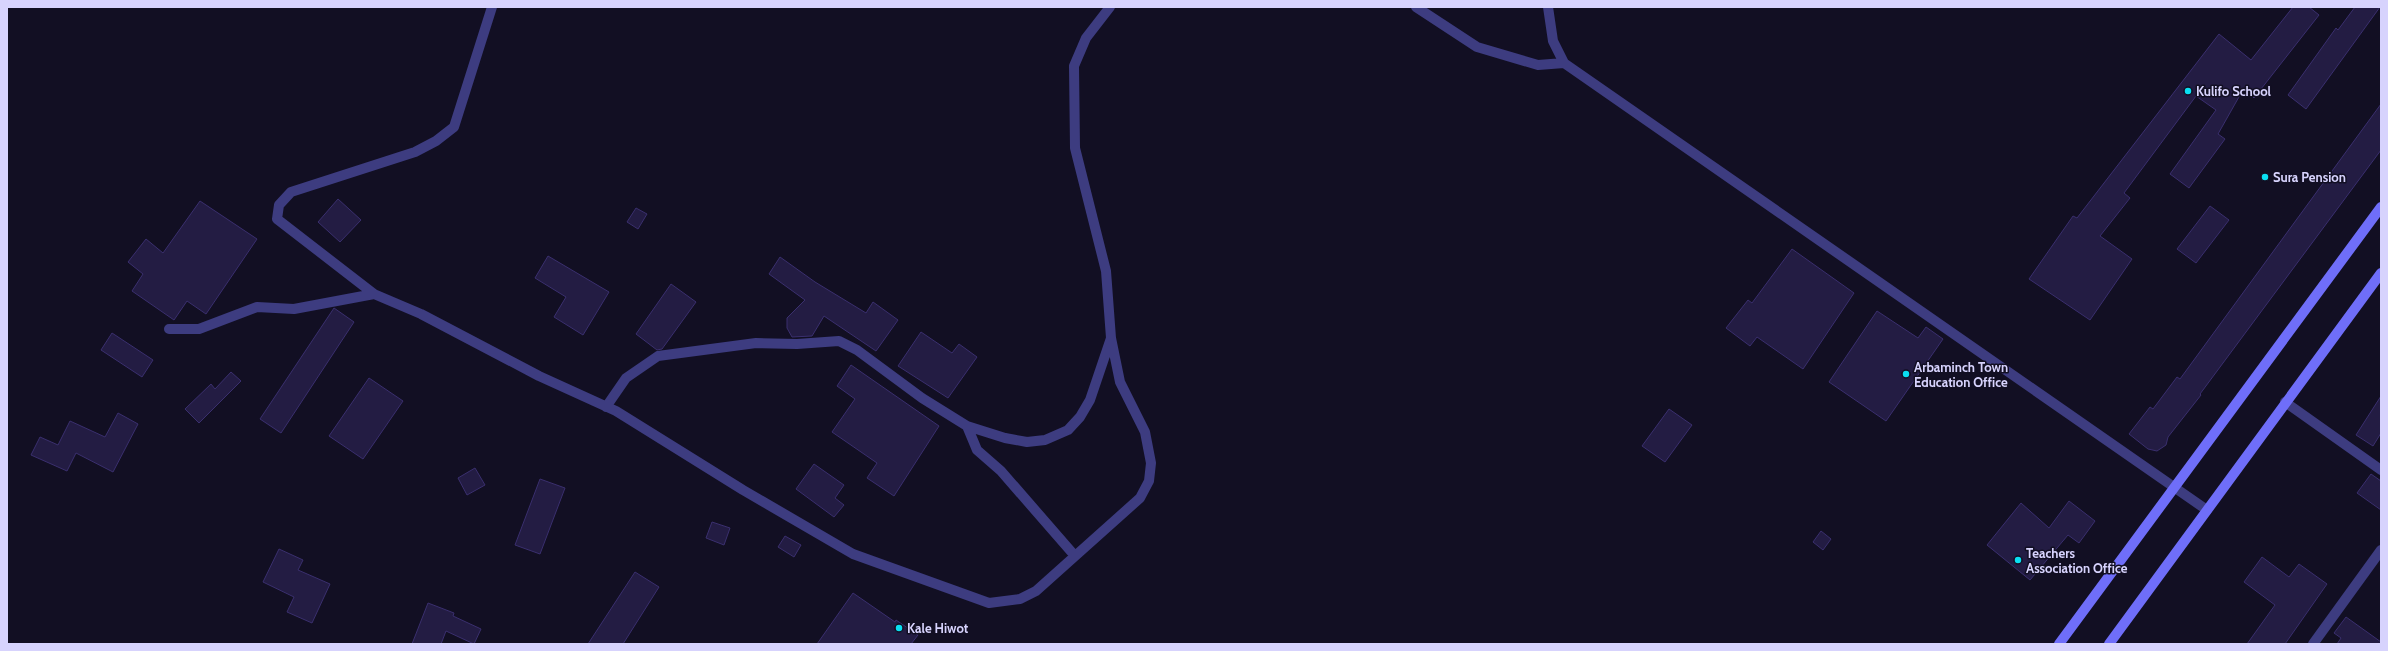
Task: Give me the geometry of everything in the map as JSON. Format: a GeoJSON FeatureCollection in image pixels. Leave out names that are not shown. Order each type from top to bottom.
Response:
{"type":"FeatureCollection","features":[{"type":"Feature","properties":{"kind":"main road"},"geometry":{"type":"LineString","coordinates":[[2059,644],[2381,207]]}},
{"type":"Feature","properties":{"kind":"main road"},"geometry":{"type":"LineString","coordinates":[[2109,644],[2285,402],[2381,274]]}},
{"type":"Feature","properties":{"kind":"street"},"geometry":{"type":"LineString","coordinates":[[492,7],[454,127],[436,141],[415,152],[291,192],[279,205],[277,219],[374,294],[421,314],[539,376],[606,407],[853,554],[989,603],[1020,599],[1036,591],[1140,498],[1149,481],[1151,463],[1145,432],[1120,382],[1111,338],[1106,271],[1076,148],[1073,90],[1074,66],[1086,38],[1110,7]]}},
{"type":"Feature","properties":{"kind":"street"},"geometry":{"type":"LineString","coordinates":[[1416,7],[1477,47],[1538,65],[1564,63]]}},
{"type":"Feature","properties":{"kind":"street"},"geometry":{"type":"LineString","coordinates":[[1548,7],[1553,41],[1564,63],[2207,510]]}},
{"type":"Feature","properties":{"kind":"street"},"geometry":{"type":"LineString","coordinates":[[169,329],[199,329],[257,307],[294,309],[374,294]]}},
{"type":"Feature","properties":{"kind":"street"},"geometry":{"type":"LineString","coordinates":[[606,407],[626,378],[658,356],[756,343],[796,344],[839,341],[857,350],[922,398],[967,426],[1004,438],[1027,442],[1044,440],[1068,430],[1080,417],[1090,400],[1111,338]]}},
{"type":"Feature","properties":{"kind":"street"},"geometry":{"type":"LineString","coordinates":[[2285,402],[2381,470]]}},
{"type":"Feature","properties":{"kind":"street"},"geometry":{"type":"LineString","coordinates":[[967,426],[977,450],[1001,471],[1075,556]]}},
{"type":"Feature","properties":{"kind":"street"},"geometry":{"type":"LineString","coordinates":[[2313,644],[2378,562],[2381,550]]}},
{"type":"Feature","properties":{"kind":"building"},"geometry":{"type":"Polygon","coordinates":[[[2293,7],[2309,7],[2319,15],[2254,98],[2244,88],[2218,134],[2225,139],[2189,188],[2170,174],[2216,110],[2196,96],[2124,193],[2130,198],[2100,236],[2132,259],[2090,320],[2029,279],[2073,216],[2077,218],[2219,34],[2251,60],[2293,7]]]}},
{"type":"Feature","properties":{"kind":"building"},"geometry":{"type":"Polygon","coordinates":[[[2355,7],[2380,7],[2306,109],[2288,95],[2336,28],[2338,30],[2355,7]]]}},
{"type":"Feature","properties":{"kind":"building"},"geometry":{"type":"Polygon","coordinates":[[[2381,104],[2381,150],[2200,394],[2201,395],[2168,437],[2166,445],[2157,451],[2148,449],[2129,434],[2150,407],[2153,409],[2177,377],[2180,379],[2381,104]]]}},
{"type":"Feature","properties":{"kind":"building"},"geometry":{"type":"Polygon","coordinates":[[[338,199],[361,220],[340,242],[318,222],[338,199]]]}},
{"type":"Feature","properties":{"kind":"building"},"geometry":{"type":"Polygon","coordinates":[[[200,201],[257,239],[206,314],[187,301],[174,320],[132,291],[143,274],[128,262],[146,239],[163,253],[200,201]]]}},
{"type":"Feature","properties":{"kind":"building"},"geometry":{"type":"Polygon","coordinates":[[[2210,206],[2229,220],[2196,263],[2177,249],[2210,206]]]}},
{"type":"Feature","properties":{"kind":"building"},"geometry":{"type":"Polygon","coordinates":[[[636,208],[647,214],[638,229],[627,222],[636,208]]]}},
{"type":"Feature","properties":{"kind":"building"},"geometry":{"type":"Polygon","coordinates":[[[1792,249],[1854,293],[1803,369],[1757,337],[1750,346],[1726,328],[1748,300],[1752,303],[1792,249]]]}},
{"type":"Feature","properties":{"kind":"building"},"geometry":{"type":"Polygon","coordinates":[[[548,256],[609,292],[583,335],[554,317],[566,297],[535,278],[548,256]]]}},
{"type":"Feature","properties":{"kind":"building"},"geometry":{"type":"Polygon","coordinates":[[[780,257],[815,282],[866,313],[873,302],[898,320],[876,351],[824,316],[812,336],[792,337],[787,328],[787,318],[805,300],[769,274],[780,257]]]}},
{"type":"Feature","properties":{"kind":"building"},"geometry":{"type":"Polygon","coordinates":[[[671,284],[696,302],[662,349],[657,350],[636,334],[671,284]]]}},
{"type":"Feature","properties":{"kind":"building"},"geometry":{"type":"Polygon","coordinates":[[[334,308],[354,322],[281,433],[260,419],[334,308]]]}},
{"type":"Feature","properties":{"kind":"building"},"geometry":{"type":"Polygon","coordinates":[[[1877,311],[1918,338],[1926,327],[1943,339],[1886,421],[1829,382],[1877,311]]]}},
{"type":"Feature","properties":{"kind":"building"},"geometry":{"type":"Polygon","coordinates":[[[921,332],[952,353],[959,344],[977,357],[948,398],[898,366],[921,332]]]}},
{"type":"Feature","properties":{"kind":"building"},"geometry":{"type":"Polygon","coordinates":[[[112,333],[153,360],[142,377],[101,350],[112,333]]]}},
{"type":"Feature","properties":{"kind":"building"},"geometry":{"type":"Polygon","coordinates":[[[851,365],[939,426],[894,496],[867,478],[877,463],[832,432],[855,399],[837,386],[851,365]]]}},
{"type":"Feature","properties":{"kind":"building"},"geometry":{"type":"Polygon","coordinates":[[[231,372],[241,381],[199,423],[185,409],[211,384],[215,389],[231,372]]]}},
{"type":"Feature","properties":{"kind":"building"},"geometry":{"type":"Polygon","coordinates":[[[369,378],[403,401],[363,459],[329,436],[369,378]]]}},
{"type":"Feature","properties":{"kind":"building"},"geometry":{"type":"Polygon","coordinates":[[[2381,396],[2381,433],[2373,446],[2356,435],[2381,396]]]}},
{"type":"Feature","properties":{"kind":"building"},"geometry":{"type":"Polygon","coordinates":[[[1669,409],[1692,425],[1665,462],[1642,446],[1669,409]]]}},
{"type":"Feature","properties":{"kind":"building"},"geometry":{"type":"Polygon","coordinates":[[[118,413],[138,424],[113,472],[76,453],[67,471],[31,455],[40,437],[58,445],[70,421],[105,437],[118,413]]]}},
{"type":"Feature","properties":{"kind":"building"},"geometry":{"type":"Polygon","coordinates":[[[814,464],[844,485],[835,498],[844,505],[834,517],[796,489],[814,464]]]}},
{"type":"Feature","properties":{"kind":"building"},"geometry":{"type":"Polygon","coordinates":[[[475,468],[485,485],[467,495],[458,478],[475,468]]]}},
{"type":"Feature","properties":{"kind":"building"},"geometry":{"type":"Polygon","coordinates":[[[2371,474],[2381,481],[2381,510],[2357,493],[2371,474]]]}},
{"type":"Feature","properties":{"kind":"building"},"geometry":{"type":"Polygon","coordinates":[[[540,479],[565,488],[540,554],[515,545],[540,479]]]}},
{"type":"Feature","properties":{"kind":"building"},"geometry":{"type":"Polygon","coordinates":[[[2069,501],[2095,521],[2079,543],[2068,535],[2030,580],[1987,545],[2021,503],[2049,528],[2069,501]]]}},
{"type":"Feature","properties":{"kind":"building"},"geometry":{"type":"Polygon","coordinates":[[[712,522],[730,528],[724,545],[706,538],[712,522]]]}},
{"type":"Feature","properties":{"kind":"building"},"geometry":{"type":"Polygon","coordinates":[[[1821,531],[1831,539],[1823,550],[1813,542],[1821,531]]]}},
{"type":"Feature","properties":{"kind":"building"},"geometry":{"type":"Polygon","coordinates":[[[785,536],[801,545],[794,557],[778,547],[785,536]]]}},
{"type":"Feature","properties":{"kind":"building"},"geometry":{"type":"Polygon","coordinates":[[[279,549],[303,560],[298,570],[330,584],[312,623],[287,612],[294,597],[263,582],[279,549]]]}},
{"type":"Feature","properties":{"kind":"building"},"geometry":{"type":"Polygon","coordinates":[[[2262,557],[2289,577],[2299,564],[2327,584],[2285,644],[2247,644],[2275,605],[2244,582],[2262,557]]]}},
{"type":"Feature","properties":{"kind":"building"},"geometry":{"type":"Polygon","coordinates":[[[635,572],[659,587],[623,644],[588,644],[635,572]]]}},
{"type":"Feature","properties":{"kind":"building"},"geometry":{"type":"Polygon","coordinates":[[[853,593],[895,622],[896,620],[918,635],[911,644],[817,644],[853,593]]]}},
{"type":"Feature","properties":{"kind":"building"},"geometry":{"type":"Polygon","coordinates":[[[428,603],[454,613],[453,616],[481,629],[474,644],[446,631],[441,644],[412,644],[428,603]]]}},
{"type":"Feature","properties":{"kind":"building"},"geometry":{"type":"Polygon","coordinates":[[[2346,617],[2381,642],[2381,644],[2337,644],[2341,638],[2334,633],[2346,617]]]}},
{"type":"Feature","properties":{"kind":"place","name":"Kulifo School"},"geometry":{"type":"Point","coordinates":[2188,91]}},
{"type":"Feature","properties":{"kind":"place","name":"Sura Pension"},"geometry":{"type":"Point","coordinates":[2265,177]}},
{"type":"Feature","properties":{"kind":"place","name":"Arbaminch Town Education Office"},"geometry":{"type":"Point","coordinates":[1906,374]}},
{"type":"Feature","properties":{"kind":"place","name":"Teachers Association Office"},"geometry":{"type":"Point","coordinates":[2018,560]}},
{"type":"Feature","properties":{"kind":"place","name":"Kale Hiwot"},"geometry":{"type":"Point","coordinates":[899,628]}}]}
